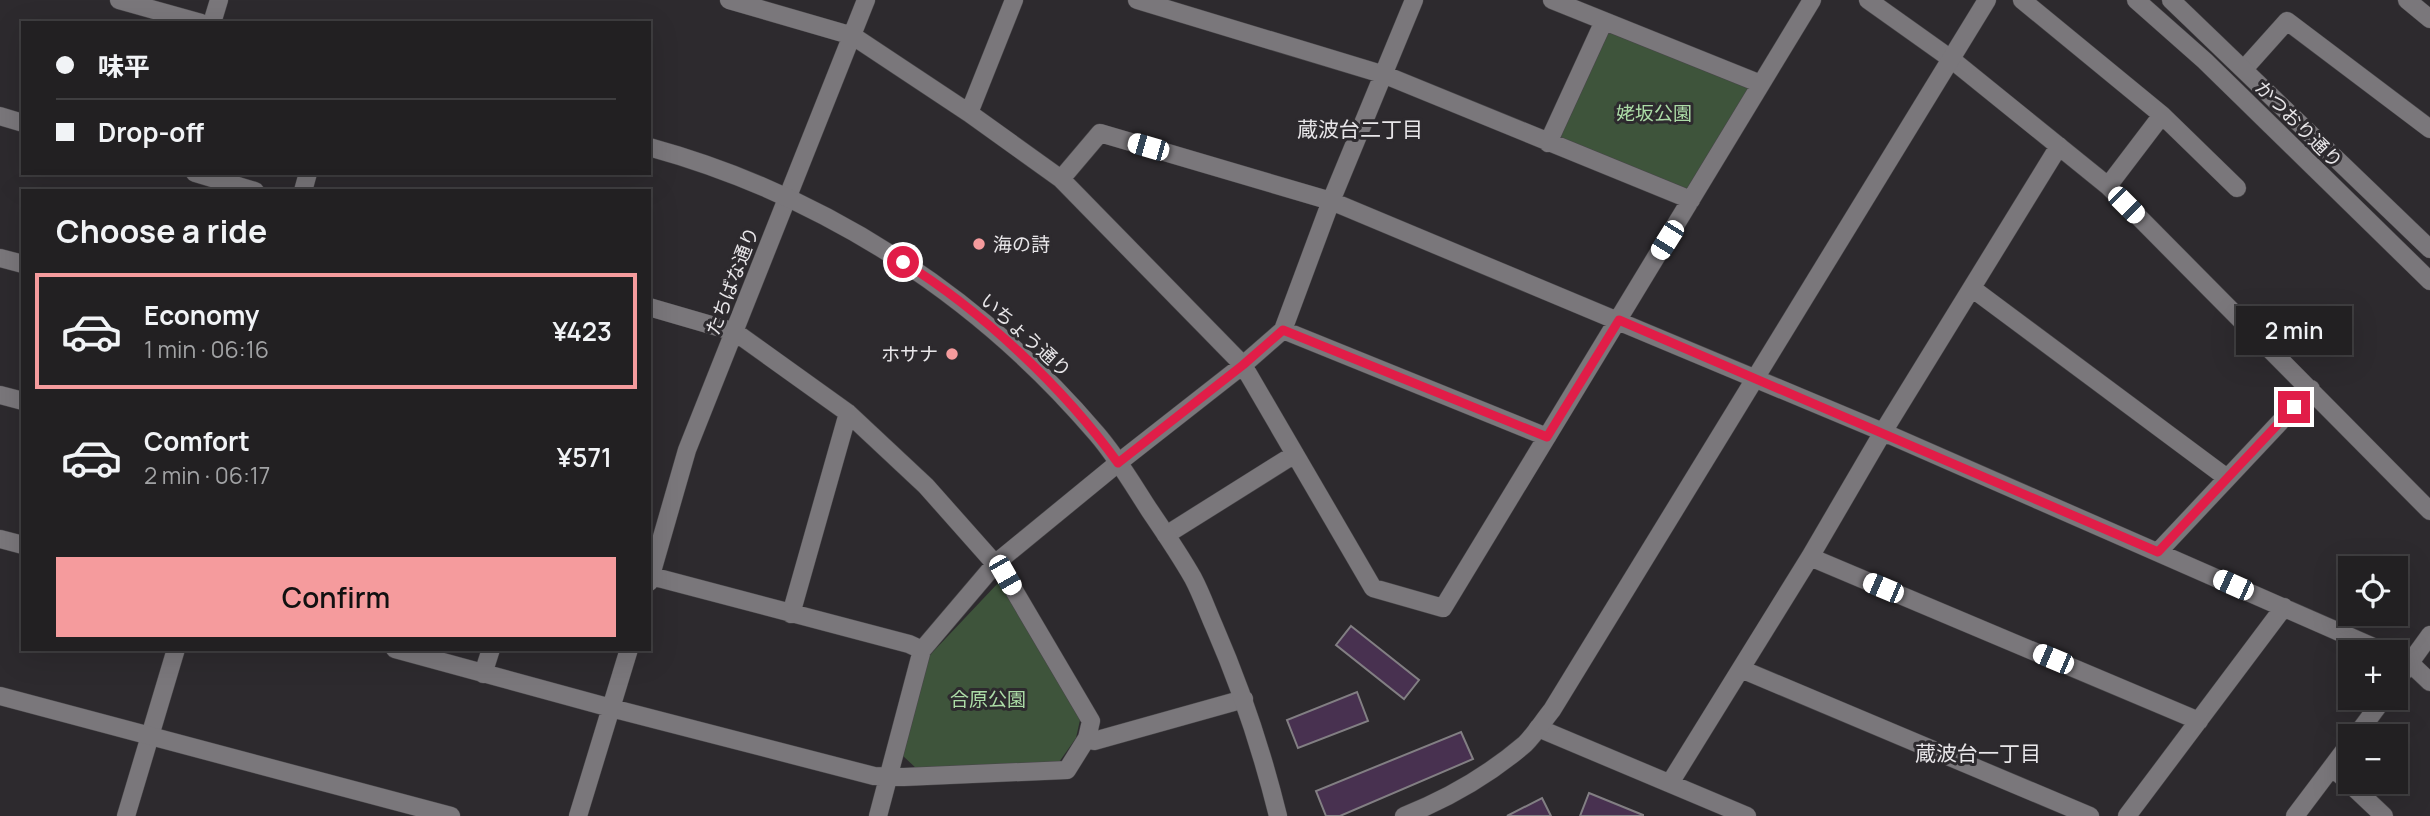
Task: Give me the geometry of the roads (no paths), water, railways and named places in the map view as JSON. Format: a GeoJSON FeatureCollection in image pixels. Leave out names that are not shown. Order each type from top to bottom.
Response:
{"type":"FeatureCollection","features":[{"type":"Feature","properties":{"kind":"street"},"geometry":{"type":"LineString","coordinates":[[119,0],[194,21]]}},
{"type":"Feature","properties":{"kind":"street"},"geometry":{"type":"LineString","coordinates":[[213,21],[219,0]]}},
{"type":"Feature","properties":{"kind":"street"},"geometry":{"type":"LineString","coordinates":[[729,0],[853,36],[969,113],[1061,179],[1243,365],[1373,588],[1443,608],[1812,0]]}},
{"type":"Feature","properties":{"kind":"street","name":"たちばな通り"},"geometry":{"type":"LineString","coordinates":[[651,576],[687,450],[866,0]]}},
{"type":"Feature","properties":{"kind":"street"},"geometry":{"type":"LineString","coordinates":[[969,113],[1014,0]]}},
{"type":"Feature","properties":{"kind":"street"},"geometry":{"type":"LineString","coordinates":[[1137,0],[1385,75],[1691,200]]}},
{"type":"Feature","properties":{"kind":"street"},"geometry":{"type":"LineString","coordinates":[[878,816],[922,650],[996,563],[1283,330],[1331,201],[1414,0]]}},
{"type":"Feature","properties":{"kind":"street"},"geometry":{"type":"LineString","coordinates":[[1552,0],[1761,84]]}},
{"type":"Feature","properties":{"kind":"street"},"geometry":{"type":"LineString","coordinates":[[1868,0],[1951,59],[2108,186],[2430,511]]}},
{"type":"Feature","properties":{"kind":"street"},"geometry":{"type":"LineString","coordinates":[[1404,816],[1461,788],[1500,763],[1527,742],[1538,727],[1582,662],[1987,0]]}},
{"type":"Feature","properties":{"kind":"street"},"geometry":{"type":"LineString","coordinates":[[2022,0],[2162,115],[2237,188]]}},
{"type":"Feature","properties":{"kind":"street","name":"かつおり通り"},"geometry":{"type":"LineString","coordinates":[[2137,0],[2205,61],[2430,281]]}},
{"type":"Feature","properties":{"kind":"street","name":"かつおり通り"},"geometry":{"type":"LineString","coordinates":[[2171,0],[2430,249]]}},
{"type":"Feature","properties":{"kind":"street"},"geometry":{"type":"LineString","coordinates":[[2407,0],[2430,19]]}},
{"type":"Feature","properties":{"kind":"street"},"geometry":{"type":"LineString","coordinates":[[1548,143],[1604,21]]}},
{"type":"Feature","properties":{"kind":"street"},"geometry":{"type":"LineString","coordinates":[[2244,69],[2287,21],[2430,129]]}},
{"type":"Feature","properties":{"kind":"street"},"geometry":{"type":"LineString","coordinates":[[2108,186],[2162,115]]}},
{"type":"Feature","properties":{"kind":"street"},"geometry":{"type":"LineString","coordinates":[[0,116],[21,122]]}},
{"type":"Feature","properties":{"kind":"street"},"geometry":{"type":"LineString","coordinates":[[1061,179],[1100,133],[1331,201],[1883,432],[2358,640]]}},
{"type":"Feature","properties":{"kind":"street"},"geometry":{"type":"LineString","coordinates":[[1670,783],[2059,146]]}},
{"type":"Feature","properties":{"kind":"street","name":"いちょう通り"},"geometry":{"type":"LineString","coordinates":[[651,148],[716,167],[787,196],[840,223],[924,275],[986,324],[1048,381],[1098,434],[1193,578],[1238,680],[1266,766],[1278,816]]}},
{"type":"Feature","properties":{"kind":"street"},"geometry":{"type":"LineString","coordinates":[[202,175],[248,189]]}},
{"type":"Feature","properties":{"kind":"street"},"geometry":{"type":"LineString","coordinates":[[0,258],[21,263]]}},
{"type":"Feature","properties":{"kind":"street"},"geometry":{"type":"LineString","coordinates":[[1973,289],[2227,478]]}},
{"type":"Feature","properties":{"kind":"street"},"geometry":{"type":"LineString","coordinates":[[402,651],[874,776],[1067,770],[1087,738],[1091,721],[996,563],[926,486],[848,413],[735,332],[651,308]]}},
{"type":"Feature","properties":{"kind":"street"},"geometry":{"type":"LineString","coordinates":[[1283,330],[1547,437]]}},
{"type":"Feature","properties":{"kind":"street"},"geometry":{"type":"LineString","coordinates":[[2158,552],[2311,389]]}},
{"type":"Feature","properties":{"kind":"street"},"geometry":{"type":"LineString","coordinates":[[0,395],[21,400]]}},
{"type":"Feature","properties":{"kind":"street"},"geometry":{"type":"LineString","coordinates":[[791,614],[848,413]]}},
{"type":"Feature","properties":{"kind":"street"},"geometry":{"type":"LineString","coordinates":[[1166,535],[1295,454]]}},
{"type":"Feature","properties":{"kind":"street"},"geometry":{"type":"LineString","coordinates":[[0,539],[21,544]]}},
{"type":"Feature","properties":{"kind":"street"},"geometry":{"type":"LineString","coordinates":[[1810,557],[2199,721]]}},
{"type":"Feature","properties":{"kind":"street"},"geometry":{"type":"LineString","coordinates":[[651,579],[909,644],[922,650]]}},
{"type":"Feature","properties":{"kind":"street"},"geometry":{"type":"LineString","coordinates":[[2127,816],[2284,607]]}},
{"type":"Feature","properties":{"kind":"street"},"geometry":{"type":"LineString","coordinates":[[2408,655],[2430,635]]}},
{"type":"Feature","properties":{"kind":"street"},"geometry":{"type":"LineString","coordinates":[[126,816],[175,651]]}},
{"type":"Feature","properties":{"kind":"street"},"geometry":{"type":"LineString","coordinates":[[483,674],[490,651]]}},
{"type":"Feature","properties":{"kind":"street"},"geometry":{"type":"LineString","coordinates":[[578,816],[628,651]]}},
{"type":"Feature","properties":{"kind":"street"},"geometry":{"type":"LineString","coordinates":[[2408,664],[2430,682]]}},
{"type":"Feature","properties":{"kind":"street"},"geometry":{"type":"LineString","coordinates":[[1741,670],[2090,816]]}},
{"type":"Feature","properties":{"kind":"street"},"geometry":{"type":"LineString","coordinates":[[0,696],[451,816]]}},
{"type":"Feature","properties":{"kind":"street"},"geometry":{"type":"LineString","coordinates":[[1087,738],[1094,741],[1244,699]]}},
{"type":"Feature","properties":{"kind":"street"},"geometry":{"type":"LineString","coordinates":[[1538,727],[1747,816]]}},
{"type":"Feature","properties":{"kind":"street"},"geometry":{"type":"LineString","coordinates":[[2295,816],[2338,759]]}},
{"type":"Feature","properties":{"kind":"street"},"geometry":{"type":"LineString","coordinates":[[2332,767],[2384,816]]}},
{"type":"Feature","properties":{"kind":"place","name":"海の詩"},"geometry":{"type":"Point","coordinates":[979,244]}},
{"type":"Feature","properties":{"kind":"place","name":"ホサナ"},"geometry":{"type":"Point","coordinates":[952,354]}},
{"type":"Feature","properties":{"kind":"district","name":"蔵波台二丁目"},"geometry":{"type":"Point","coordinates":[1360,129]}},
{"type":"Feature","properties":{"kind":"district","name":"蔵波台一丁目"},"geometry":{"type":"Point","coordinates":[1978,753]}},
{"type":"Feature","properties":{"kind":"park label","name":"姥坂公園"},"geometry":{"type":"Point","coordinates":[1654,113]}},
{"type":"Feature","properties":{"kind":"park label","name":"合原公園"},"geometry":{"type":"Point","coordinates":[988,699]}}]}
